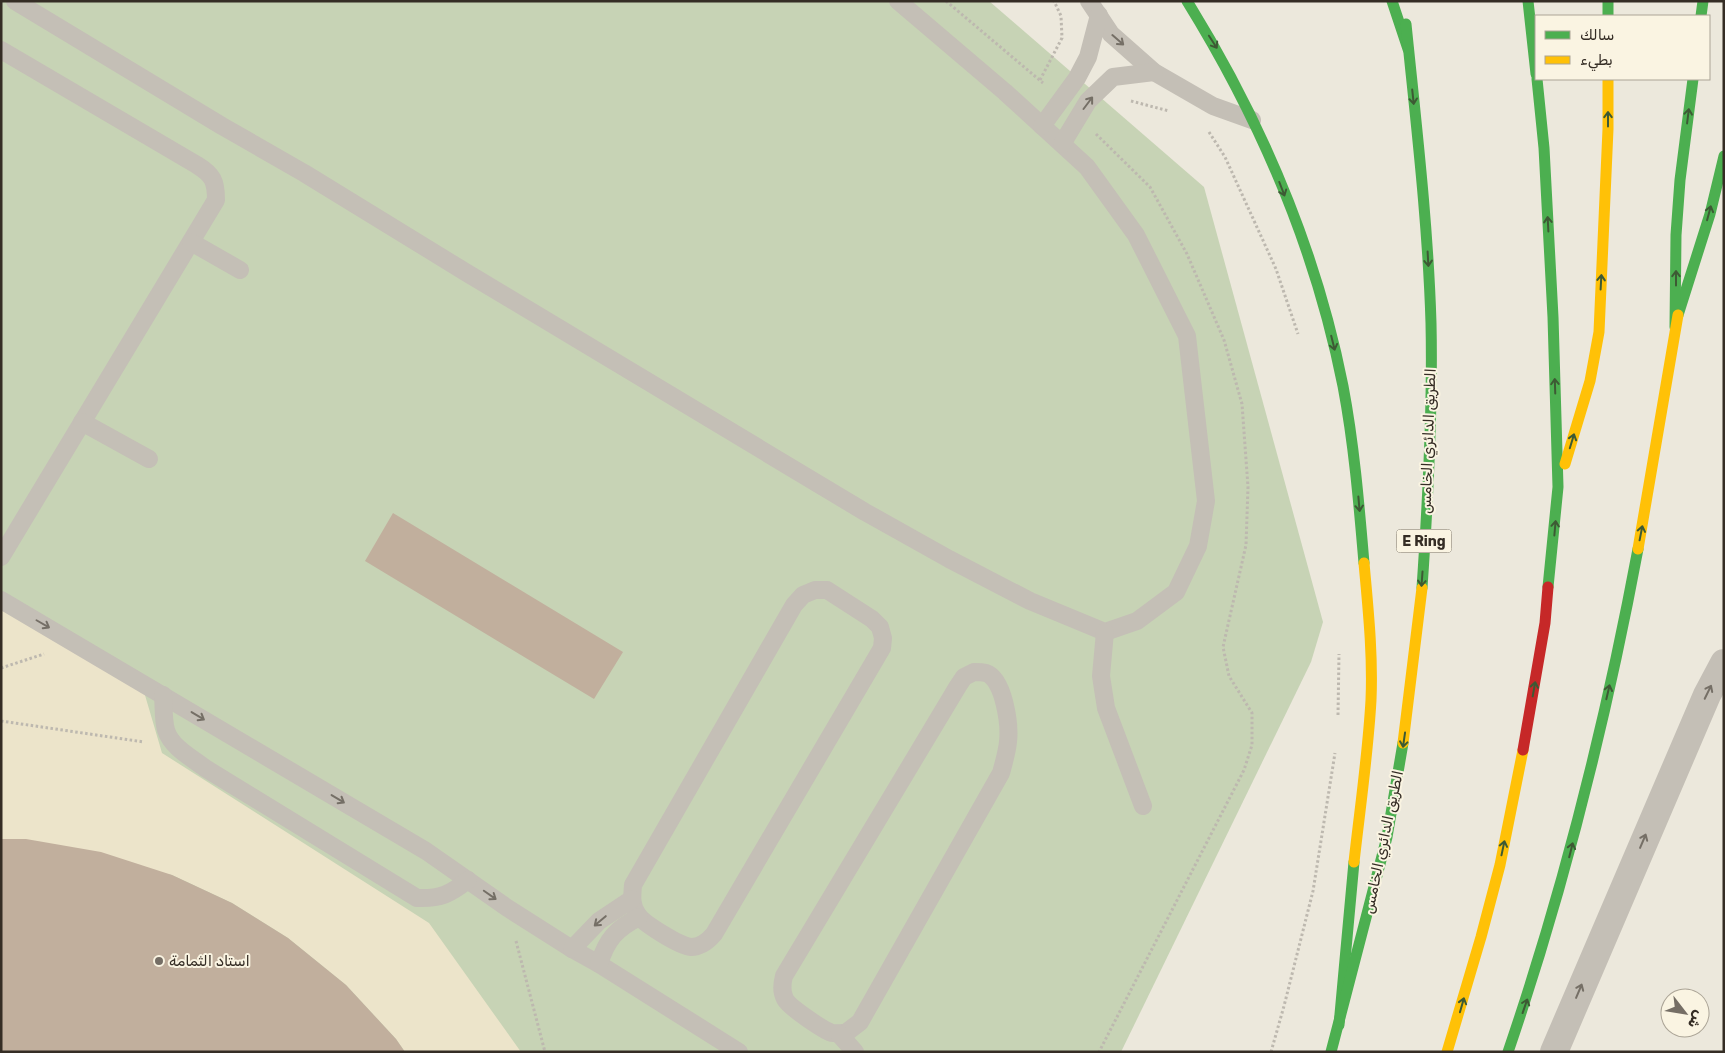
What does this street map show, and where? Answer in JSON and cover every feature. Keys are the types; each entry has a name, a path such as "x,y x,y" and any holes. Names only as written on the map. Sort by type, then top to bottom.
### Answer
{"main road":[{"path":"1187,1 1218,51 1270,157 1302,239 1324,308 1343,386 1356,476 1371,642 1367,750 1350,893 1339,1025"},
{"path":"1392,1 1408,49"},
{"name":"الطريق الدائري الخامس","path":"1331,1052 1388,836 1401,762 1421,596 1431,448 1431,323 1426,228 1404,1"},
{"path":"1528,1 1535,65"},
{"path":"1608,1 1608,15"},
{"path":"1701,15 1703,1"},
{"path":"1447,1052 1482,937 1500,865 1546,623 1558,487 1553,317 1544,148 1537,80"},
{"path":"1558,487 1590,381 1599,332 1608,129 1608,80"},
{"path":"1508,1052 1525,1005 1562,885 1624,626 1650,487 1675,327 1676,235 1680,180 1693,80"},
{"path":"1675,327 1703,237 1724,156"}],"street":[{"path":"1554,1052 1707,694 1724,663"}],"lane":[{"path":"15,1 865,512 949,559 1030,602 1105,632 1137,622 1176,592 1198,546 1206,501 1187,336 1136,235 1087,168 1005,92 898,1"},
{"path":"1042,126 1077,78 1088,57 1094,8"},
{"path":"1094,8 1111,34 1154,72 1213,106 1252,120"},
{"path":"1,50 209,172 216,186 216,200 1,557"},
{"path":"1062,144 1088,101 1112,77 1154,72"},
{"path":"191,242 240,270"},
{"path":"82,422 149,459"},
{"path":"815,590 827,590 872,619 880,627 883,638 882,648 714,934 708,941 690,947 681,944 638,917 632,899 633,885 794,605 803,595 815,590"},
{"path":"1,600 426,851 506,907 739,1052"},
{"path":"1105,632 1101,676 1106,708 1143,806"},
{"path":"839,1034 847,1032 860,1022 1001,773 1006,756 1008,722 1000,688 995,678 985,672 974,672 964,677 784,976 782,993 791,1007 831,1033 839,1034 855,1052"},
{"path":"163,695 166,730 170,739 177,747 205,768 417,898 436,898 448,894 468,880"},
{"path":"572,949 599,921 632,899"},
{"path":"599,964 604,948 612,935 625,924 638,917"}],"path":[{"path":"946,1 1062,98"},
{"path":"1040,80 1062,38 1061,16 1054,1"},
{"path":"1124,99 1176,113"},
{"path":"1080,115 1091,129 1150,187 1187,254 1224,340 1242,404 1248,487 1246,545 1223,647 1229,676 1252,713 1252,745 1244,770 1099,1052"},
{"path":"1208,130 1225,157 1276,269 1300,340"},
{"path":"1,668 74,645 80,646"},
{"path":"1338,716 1340,649"},
{"path":"1,721 177,747"},
{"path":"1271,1052 1313,892 1336,744"},
{"path":"506,907 545,1052"}],"green space":[{"path":"1,1 989,1 1204,187 1323,622 1311,662 1121,1052 1,1052"}],"shaded area":[{"path":"1,602 142,685 162,753 429,923 521,1052 405,1052 396,1039 346,985 288,938 232,903 172,875 1,839"}],"building":[{"path":"393,513 623,652 594,699 365,561"},
{"name":"استاد الثمامة","path":"1,839 26,839 101,852 172,875 232,903 288,938 346,985 396,1039 405,1052 1,1052"}],"traffic: fast":[{"path":"1187,1 1214,46 1261,139 1282,187 1318,285 1332,335 1347,408 1356,474 1364,563"},
{"path":"1392,1 1408,49"},
{"path":"1528,1 1535,65"},
{"path":"1608,1 1608,15"},
{"path":"1701,15 1703,1"},
{"path":"1406,24 1418,136 1431,323 1430,456 1422,588"},
{"path":"1537,80 1544,148 1553,317 1558,487 1548,587"},
{"path":"1675,327 1676,235 1680,180 1693,80"},
{"path":"1678,315 1710,214 1724,156"},
{"path":"1508,1052 1547,928 1582,803 1612,677 1638,549"},
{"path":"1331,1052 1387,837 1403,743"},
{"path":"1339,1025 1354,862"}],"traffic: slow":[{"path":"1565,464 1590,381 1599,332 1608,129 1608,80"},
{"path":"1638,549 1678,315"},
{"path":"1354,862 1371,700 1371,648 1364,563"},
{"path":"1403,743 1422,588"},
{"path":"1447,1052 1500,865 1523,750"}],"traffic: jam":[{"path":"1523,750 1545,623 1548,587"}],"place":[{"name":"استاد الثمامة","path":"159,961"}]}
